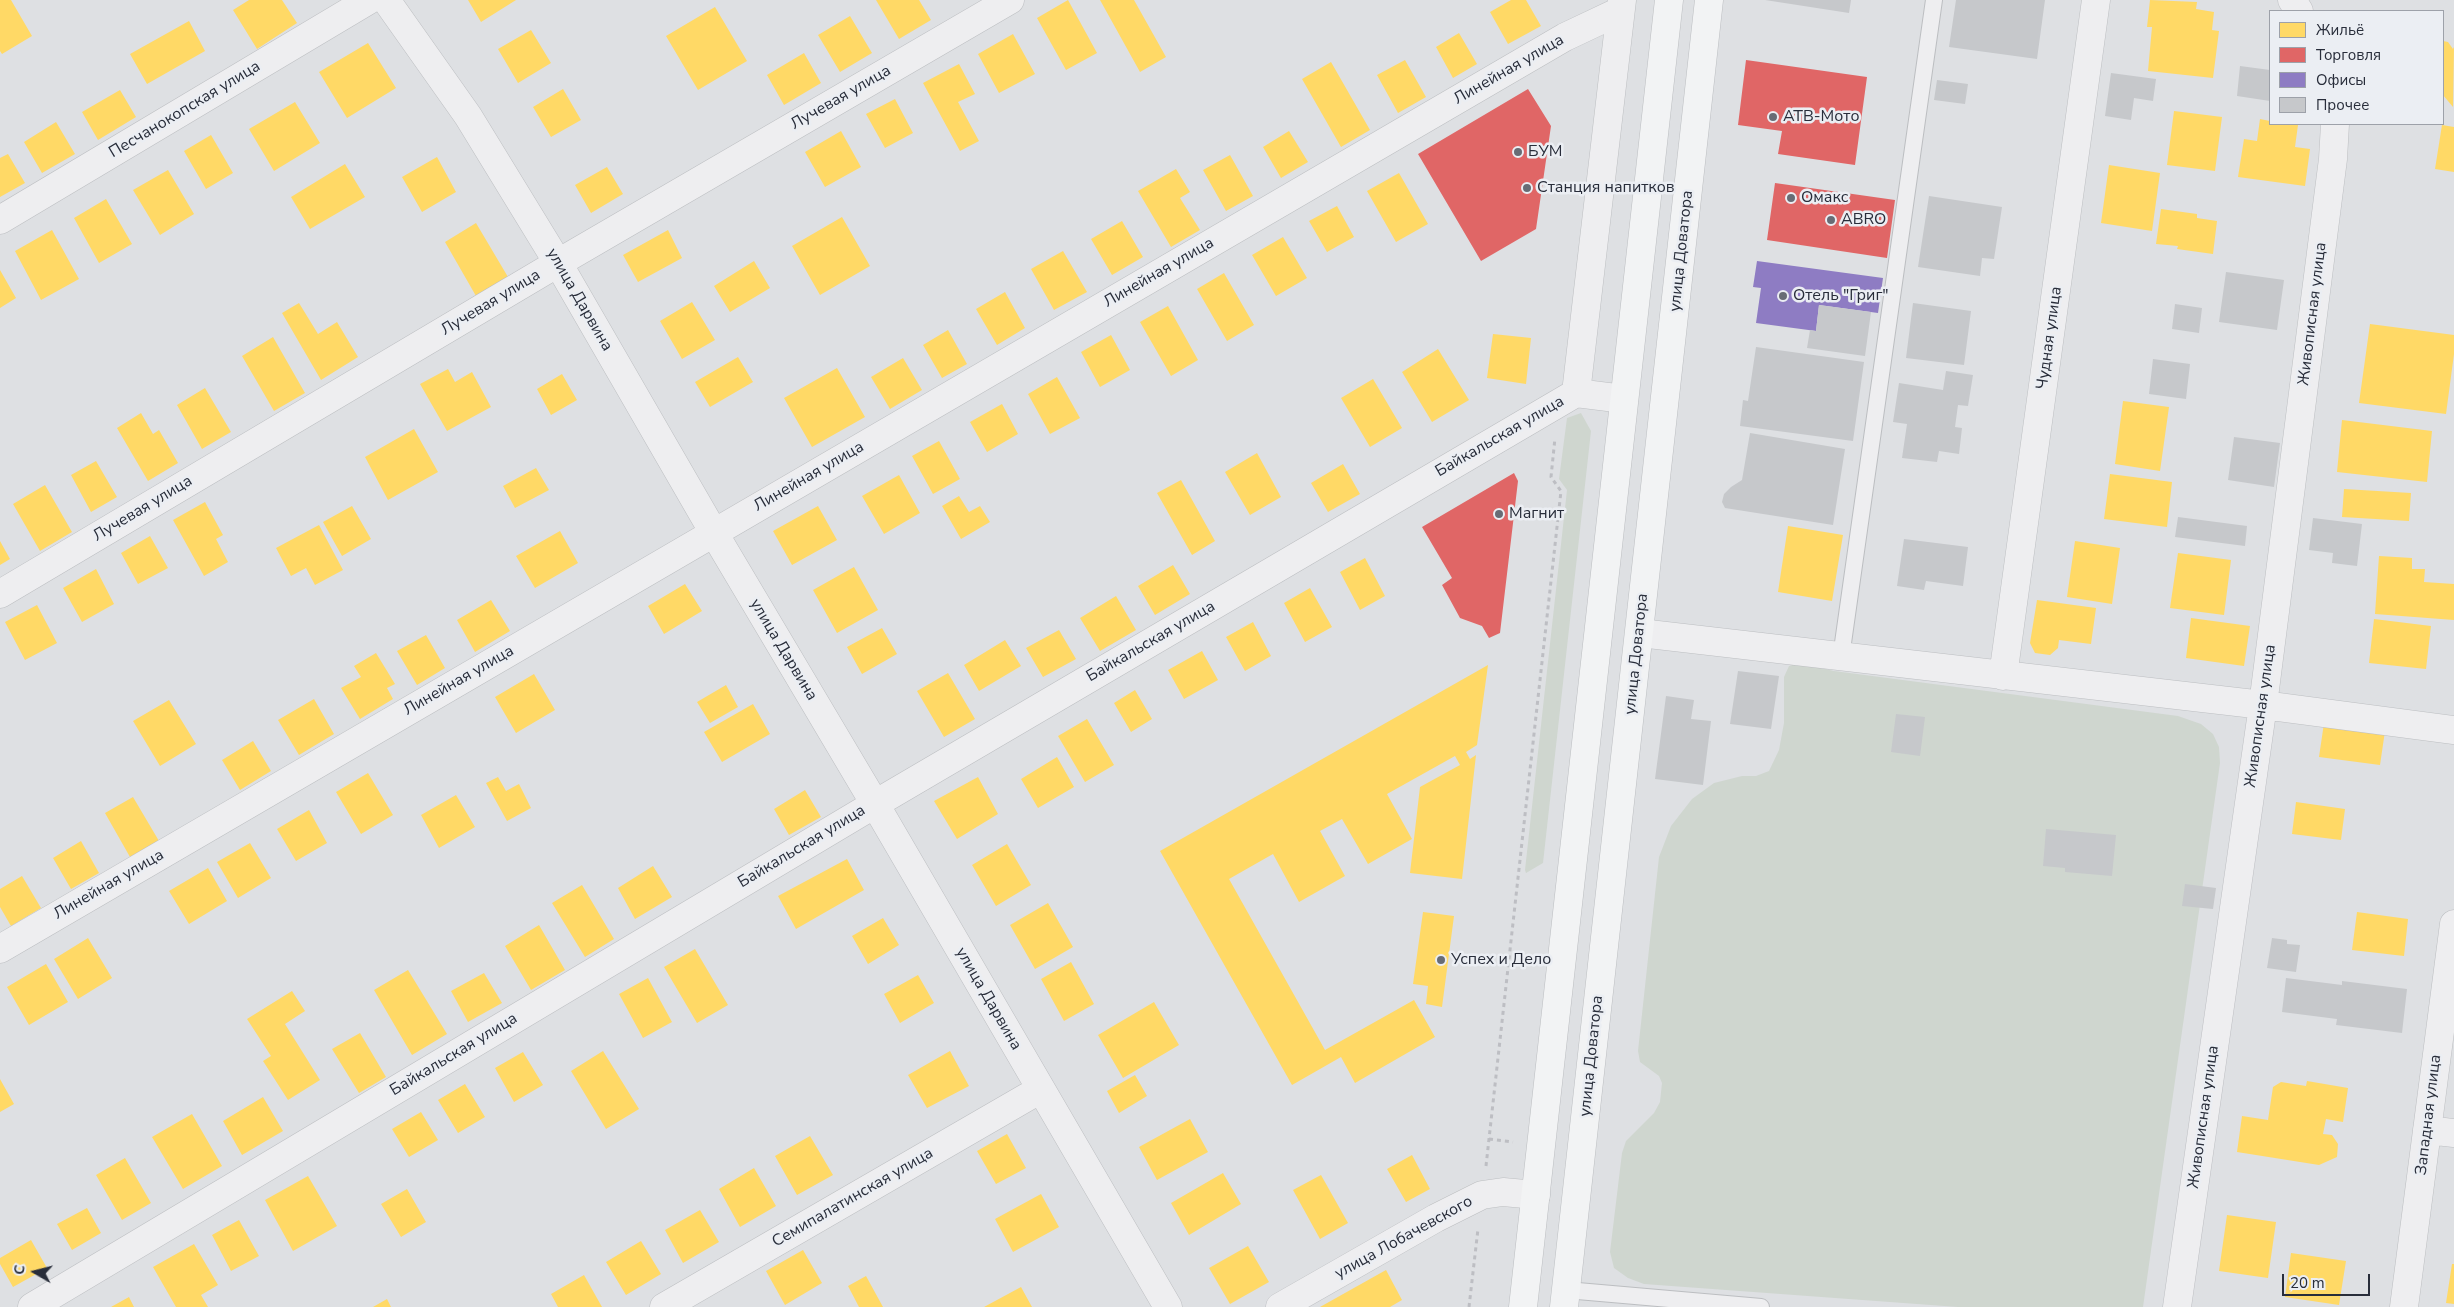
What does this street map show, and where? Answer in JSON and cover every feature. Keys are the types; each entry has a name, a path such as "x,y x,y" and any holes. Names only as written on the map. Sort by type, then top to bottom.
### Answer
{"main road":[{"path":"1523,1307 1669,0"},
{"name":"улица Доватора","path":"1565,1299 1709,0"}],"street":[{"name":"Песчанокопская улица","path":"0,220 369,0"},
{"name":"улица Дарвина","path":"386,0 468,116 558,263 714,533 875,804 1168,1307"},
{"name":"Лучевая улица","path":"0,594 558,263 1010,0"},
{"name":"Чудная улица","path":"2003,676 2096,0"},
{"path":"1621,6 1568,398 1624,399"},
{"name":"Линейная улица","path":"0,949 1621,6"},
{"name":"Живописная улица","path":"2177,1307 2263,705 2333,159 2335,125"},
{"name":"Байкальская улица","path":"32,1307 875,804 1568,398"},
{"path":"1640,632 2263,705 2454,730"},
{"name":"Западная улица","path":"2404,1307 2454,924"},
{"name":"Семипалатинская улица","path":"664,1307 1041,1089"},
{"path":"2427,1130 2454,1134"},
{"name":"улица Лобачевского","path":"1280,1307 1436,1218 1482,1196 1503,1192 1536,1195"}],"lane":[{"path":"1841,657 1934,0"},
{"path":"1565,1299 1761,1307"}],"path":[{"path":"1469,1307 1561,491 1551,477 1568,398"}],"shaded area":[{"path":"1581,413 1591,431 1543,863 1526,873 1567,490 1559,479 1567,418"},
{"path":"1799,663 1834,671 2178,716 2201,724 2213,734 2219,747 2220,763 2143,1307 1958,1307 1644,1284 1628,1278 1614,1268 1610,1252 1622,1153 1626,1141 1654,1113 1660,1102 1662,1083 1659,1076 1640,1062 1638,1051 1659,857 1671,826 1692,799 1714,783 1742,776 1756,776 1769,771 1779,750 1784,723 1784,677 1789,666"}],"building: Жильё":[{"path":"0,0 11,0 32,36 2,54 0,51"},
{"path":"249,0 282,0 297,23 257,49 233,10"},
{"path":"468,0 516,0 481,22"},
{"path":"876,0 919,0 931,20 899,39"},
{"path":"1068,0 1097,53 1066,70 1037,18"},
{"path":"1100,0 1134,0 1166,57 1140,72"},
{"path":"1511,0 1526,0 1541,26 1508,44 1490,12"},
{"path":"2150,0 2197,2 2196,9 2214,12 2212,30 2219,31 2213,78 2148,71 2152,27 2147,27"},
{"path":"715,7 747,61 698,90 666,36"},
{"path":"850,16 872,53 840,72 818,35"},
{"path":"189,21 205,51 147,84 130,54"},
{"path":"531,30 551,63 518,83 498,49"},
{"path":"1459,33 1477,64 1453,78 1436,47"},
{"path":"1013,34 1035,74 999,93 978,54"},
{"path":"2444,41 2448,42 2453,49 2454,47 2453,107 2444,96"},
{"path":"368,43 396,88 347,118 319,72"},
{"path":"804,53 821,83 784,105 767,75"},
{"path":"1405,60 1426,97 1398,113 1377,75"},
{"path":"1331,62 1370,130 1341,147 1302,79"},
{"path":"959,64 975,94 958,102 979,141 960,151 923,83"},
{"path":"563,89 581,120 551,137 533,107"},
{"path":"120,90 136,117 98,140 82,112"},
{"path":"895,99 913,133 885,148 866,114"},
{"path":"295,102 320,143 274,171 249,129"},
{"path":"2174,111 2222,117 2215,171 2167,165"},
{"path":"2260,119 2269,121 2269,125 2298,125 2295,147 2310,149 2305,186 2238,177 2244,139 2257,141"},
{"path":"56,122 75,154 42,173 24,142"},
{"path":"2442,125 2454,127 2454,172 2435,169"},
{"path":"841,131 861,167 825,187 805,152"},
{"path":"1289,131 1308,162 1281,178 1263,147"},
{"path":"211,135 233,173 206,189 184,151"},
{"path":"8,154 25,183 0,197 0,158"},
{"path":"1230,155 1253,196 1226,211 1203,170"},
{"path":"437,157 456,192 422,212 402,177"},
{"path":"345,164 365,197 310,229 291,197"},
{"path":"2109,165 2160,173 2152,231 2101,223"},
{"path":"607,167 623,194 591,213 575,185"},
{"path":"1176,169 1190,192 1180,198 1200,230 1171,247 1138,191"},
{"path":"168,170 194,214 160,235 133,190"},
{"path":"1399,173 1428,224 1396,242 1367,191"},
{"path":"106,199 132,244 99,263 74,218"},
{"path":"1337,206 1354,237 1327,252 1309,221"},
{"path":"2161,209 2197,214 2197,218 2217,221 2213,254 2177,249 2178,246 2156,244"},
{"path":"842,217 870,266 820,295 792,246"},
{"path":"1122,221 1143,257 1112,275 1091,239"},
{"path":"476,223 508,277 476,296 445,242"},
{"path":"52,230 79,279 41,300 15,251"},
{"path":"668,230 682,258 638,282 623,255"},
{"path":"1283,237 1307,278 1276,296 1252,255"},
{"path":"1063,251 1087,292 1054,310 1031,269"},
{"path":"754,261 770,288 730,312 714,286"},
{"path":"0,270 16,298 0,308"},
{"path":"1224,273 1254,325 1227,341 1197,289"},
{"path":"1005,292 1025,328 997,345 976,309"},
{"path":"692,302 715,340 682,359 660,321"},
{"path":"299,303 318,334 337,322 358,357 321,380 282,313"},
{"path":"1168,306 1198,360 1171,376 1140,322"},
{"path":"2370,324 2454,335 2454,354 2446,414 2359,403"},
{"path":"948,330 967,364 942,378 923,345"},
{"path":"1493,334 1531,338 1526,384 1487,378"},
{"path":"1111,335 1130,370 1100,387 1081,352"},
{"path":"273,337 305,393 274,411 242,356"},
{"path":"1438,349 1469,400 1432,422 1402,372"},
{"path":"738,357 753,382 710,407 695,382"},
{"path":"903,358 922,390 890,409 871,377"},
{"path":"837,368 865,417 812,447 784,398"},
{"path":"448,369 455,382 472,372 491,407 447,431 420,384"},
{"path":"562,374 577,400 551,415 537,389"},
{"path":"1057,377 1080,418 1050,434 1028,394"},
{"path":"1373,379 1402,428 1370,447 1341,398"},
{"path":"205,388 231,432 202,449 177,405"},
{"path":"2123,401 2169,407 2160,471 2115,464"},
{"path":"1002,404 1018,434 987,452 970,422"},
{"path":"141,413 153,434 159,430 178,463 148,481 117,428"},
{"path":"2342,420 2432,431 2427,482 2337,472"},
{"path":"414,429 438,472 388,500 365,457"},
{"path":"939,441 960,479 933,494 912,456"},
{"path":"1257,453 1281,497 1250,515 1225,472"},
{"path":"96,461 117,497 91,512 71,475"},
{"path":"1343,464 1360,494 1328,512 1311,483"},
{"path":"536,468 549,490 515,508 503,486"},
{"path":"2110,474 2172,482 2167,527 2104,519"},
{"path":"899,475 920,513 884,534 862,496"},
{"path":"1181,480 1215,541 1192,555 1157,493"},
{"path":"45,485 72,532 40,551 13,504"},
{"path":"2344,489 2411,493 2409,521 2342,517"},
{"path":"959,496 969,512 980,506 990,522 961,539 942,506"},
{"path":"205,502 223,535 216,539 228,562 204,576 173,520"},
{"path":"352,506 371,539 342,556 323,522"},
{"path":"818,506 837,540 792,565 773,531"},
{"path":"319,525 343,570 315,585 306,568 291,576 276,548"},
{"path":"1788,526 1843,535 1832,601 1778,592"},
{"path":"560,531 578,563 535,588 516,556"},
{"path":"150,536 168,568 138,584 121,553"},
{"path":"0,541 10,559 0,565"},
{"path":"2075,541 2120,548 2112,604 2067,597"},
{"path":"2178,553 2231,560 2224,615 2170,608"},
{"path":"2379,556 2412,558 2412,569 2425,569 2424,582 2454,584 2454,620 2375,614"},
{"path":"1365,558 1385,596 1360,610 1340,572"},
{"path":"1173,565 1190,594 1155,615 1138,586"},
{"path":"854,567 878,610 837,633 813,590"},
{"path":"96,569 114,604 82,622 63,588"},
{"path":"685,584 702,611 664,634 648,606"},
{"path":"1310,588 1332,627 1305,642 1284,603"},
{"path":"1116,596 1136,630 1100,651 1080,618"},
{"path":"491,600 510,631 475,652 457,620"},
{"path":"2037,600 2096,608 2091,644 2059,640 2058,648 2050,655 2035,653 2030,643"},
{"path":"37,605 57,643 25,660 5,622"},
{"path":"2191,618 2250,626 2244,666 2186,658"},
{"path":"2374,619 2431,626 2426,669 2369,663"},
{"path":"1253,622 1271,656 1245,671 1226,637"},
{"path":"882,628 897,654 862,674 847,647"},
{"path":"1059,630 1076,659 1043,677 1026,648"},
{"path":"426,635 445,668 417,685 397,651"},
{"path":"1005,640 1021,666 979,691 964,665"},
{"path":"1202,651 1218,680 1184,699 1168,670"},
{"path":"376,653 395,684 387,688 393,699 360,719 341,688 361,677 354,666"},
{"path":"1488,665 1477,745 1466,752 1470,759 1476,755 1462,879 1410,873 1420,787 1460,765 1455,756 1387,794 1412,839 1368,864 1342,819 1320,831 1345,876 1299,902 1273,854 1229,879 1325,1050 1414,1000 1435,1037 1355,1083 1341,1057 1292,1085 1160,851"},
{"path":"948,673 975,719 944,737 917,691"},
{"path":"534,674 555,710 516,733 495,697"},
{"path":"726,685 738,707 710,723 697,702"},
{"path":"1135,690 1152,719 1131,732 1114,703"},
{"path":"314,699 334,734 299,755 278,720"},
{"path":"169,700 196,744 160,766 133,721"},
{"path":"753,704 770,734 722,762 704,732"},
{"path":"1087,719 1114,765 1085,782 1058,736"},
{"path":"2324,723 2385,731 2380,765 2319,757"},
{"path":"253,741 271,771 240,790 222,760"},
{"path":"1057,757 1074,787 1038,808 1021,779"},
{"path":"368,773 393,815 361,834 336,792"},
{"path":"498,777 506,791 519,784 531,808 507,821 486,783"},
{"path":"978,777 998,814 957,839 934,801"},
{"path":"805,790 821,817 789,835 774,809"},
{"path":"456,795 475,827 439,848 421,815"},
{"path":"133,797 159,841 130,857 105,813"},
{"path":"2296,802 2345,809 2341,840 2292,834"},
{"path":"309,810 327,843 296,861 277,829"},
{"path":"81,841 99,873 71,889 53,858"},
{"path":"250,843 271,878 238,898 217,862"},
{"path":"1007,844 1031,885 996,906 972,865"},
{"path":"847,859 864,890 796,929 778,896"},
{"path":"653,866 672,897 635,919 618,888"},
{"path":"208,868 227,901 189,924 169,891"},
{"path":"22,876 41,908 11,926 0,907 0,889"},
{"path":"582,885 614,939 585,957 552,903"},
{"path":"1048,903 1073,947 1035,969 1010,925"},
{"path":"1423,912 1454,916 1442,1007 1426,1004 1428,986 1413,984"},
{"path":"2357,912 2408,919 2404,956 2352,950"},
{"path":"883,918 899,945 868,964 852,936"},
{"path":"539,925 565,970 531,990 505,946"},
{"path":"88,938 112,978 78,999 54,959"},
{"path":"695,949 728,1005 697,1023 664,967"},
{"path":"1071,962 1094,1004 1064,1021 1041,979"},
{"path":"46,964 68,1002 29,1025 7,987"},
{"path":"408,970 447,1034 412,1055 374,990"},
{"path":"484,973 502,1003 468,1022 451,991"},
{"path":"918,975 934,1003 900,1023 884,994"},
{"path":"648,978 672,1022 643,1038 619,994"},
{"path":"292,991 305,1011 285,1024 320,1080 288,1100 263,1061 271,1056 247,1019"},
{"path":"1154,1002 1179,1045 1123,1078 1098,1035"},
{"path":"360,1033 386,1077 359,1093 332,1049"},
{"path":"603,1051 639,1109 606,1129 571,1071"},
{"path":"950,1051 969,1086 927,1108 908,1075"},
{"path":"523,1052 543,1085 514,1102 495,1068"},
{"path":"1135,1075 1147,1096 1119,1113 1107,1091"},
{"path":"0,1079 14,1104 0,1112"},
{"path":"2307,1081 2348,1088 2343,1122 2326,1119 2323,1134 2332,1135 2338,1144 2337,1157 2319,1165 2237,1152 2242,1116 2268,1120 2273,1087 2281,1082 2306,1086"},
{"path":"465,1084 485,1117 458,1133 438,1100"},
{"path":"263,1097 283,1131 242,1155 223,1121"},
{"path":"421,1112 438,1140 409,1157 392,1129"},
{"path":"192,1114 222,1166 183,1189 152,1137"},
{"path":"1190,1119 1208,1152 1157,1180 1139,1147"},
{"path":"1007,1134 1026,1168 996,1184 977,1151"},
{"path":"810,1136 833,1175 797,1195 775,1156"},
{"path":"1412,1155 1430,1189 1406,1202 1387,1169"},
{"path":"125,1158 151,1203 122,1220 96,1175"},
{"path":"754,1168 776,1206 740,1227 719,1189"},
{"path":"1223,1173 1241,1204 1189,1235 1171,1203"},
{"path":"1321,1175 1348,1223 1320,1239 1293,1190"},
{"path":"308,1176 337,1226 293,1251 265,1200"},
{"path":"407,1189 426,1222 401,1237 381,1204"},
{"path":"1041,1194 1059,1227 1013,1252 995,1219"},
{"path":"87,1208 101,1233 72,1250 57,1224"},
{"path":"700,1210 719,1242 683,1263 665,1230"},
{"path":"2227,1215 2276,1222 2268,1278 2219,1271"},
{"path":"239,1220 259,1256 231,1271 212,1235"},
{"path":"31,1240 47,1268 13,1287 0,1264 0,1258"},
{"path":"641,1241 661,1274 626,1295 606,1262"},
{"path":"194,1244 218,1285 201,1295 208,1307 176,1307 153,1267"},
{"path":"1248,1246 1269,1282 1230,1304 1209,1268"},
{"path":"803,1250 822,1283 785,1305 766,1271"},
{"path":"2291,1253 2346,1261 2339,1305 2285,1297"},
{"path":"2452,1264 2454,1264 2454,1304 2446,1303"},
{"path":"1386,1270 1402,1300 1390,1307 1320,1307"},
{"path":"584,1275 602,1307 558,1307 551,1294"},
{"path":"866,1276 883,1307 859,1307 848,1286"},
{"path":"1021,1287 1032,1307 984,1307"},
{"path":"129,1297 134,1307 111,1307"},
{"path":"387,1299 391,1307 373,1307"}],"building: Торговля":[{"path":"1746,60 1867,77 1855,165 1778,154 1782,131 1738,125"},
{"path":"1528,89 1551,126 1536,229 1481,261 1418,154"},
{"name":"ABRO","path":"1775,183 1895,200 1887,258 1767,240"},
{"path":"1514,473 1518,481 1500,633 1489,638 1482,626 1460,618 1442,585 1452,578 1422,527"}],"building: Офисы":[{"path":"1757,261 1883,278 1878,313 1819,305 1816,331 1756,323 1761,288 1753,287"}],"building: Прочее":[{"path":"1765,0 1851,0 1849,13"},
{"path":"1956,0 2045,0 2037,59 1949,47"},
{"path":"2240,66 2269,70 2269,101 2237,96"},
{"path":"2111,73 2156,79 2153,101 2134,98 2131,120 2105,116"},
{"path":"1937,80 1968,84 1965,104 1934,100"},
{"path":"1929,196 2002,207 1994,259 1982,258 1980,276 1918,267"},
{"path":"2226,272 2284,280 2277,330 2219,322"},
{"path":"1913,303 1971,311 1964,365 1906,358"},
{"path":"2175,304 2202,308 2199,333 2172,329"},
{"path":"1819,305 1871,312 1865,356 1807,348 1810,330 1816,331"},
{"path":"1756,347 1864,362 1853,441 1740,426 1743,400 1748,401"},
{"path":"2153,359 2190,364 2186,399 2149,394"},
{"path":"1946,371 1973,375 1968,406 1958,405 1955,427 1962,428 1959,454 1939,451 1937,462 1902,458 1907,424 1893,422 1899,383 1943,390"},
{"path":"1750,433 1845,449 1833,525 1725,508 1722,502 1724,494 1742,480"},
{"path":"2234,437 2280,443 2274,487 2228,480"},
{"path":"2178,517 2247,526 2245,546 2175,537"},
{"path":"2313,518 2362,524 2357,566 2332,563 2333,553 2309,550"},
{"path":"1904,539 1968,547 1963,586 1926,581 1924,590 1897,586"},
{"path":"1738,671 1779,676 1771,729 1730,724"},
{"path":"1666,696 1694,700 1691,719 1711,721 1703,785 1655,779"},
{"path":"1896,714 1925,717 1920,756 1891,752"},
{"path":"2046,829 2116,835 2112,876 2065,872 2065,868 2043,866"},
{"path":"2185,884 2216,888 2213,909 2182,906"},
{"path":"2272,938 2287,940 2287,944 2300,945 2296,972 2267,968"},
{"path":"2286,978 2342,985 2342,981 2407,989 2402,1033 2336,1025 2337,1019 2282,1012"}],"place":[{"name":"АТВ-Мото","path":"1773,117"},
{"name":"БУМ","path":"1518,152"},
{"name":"Станция напитков","path":"1527,188"},
{"name":"Омакс","path":"1791,198"},
{"name":"ABRO","path":"1831,220"},
{"name":"Отель \"Григ\"","path":"1783,296"},
{"name":"Магнит","path":"1499,514"},
{"name":"Успех и Дело","path":"1441,960"}]}
